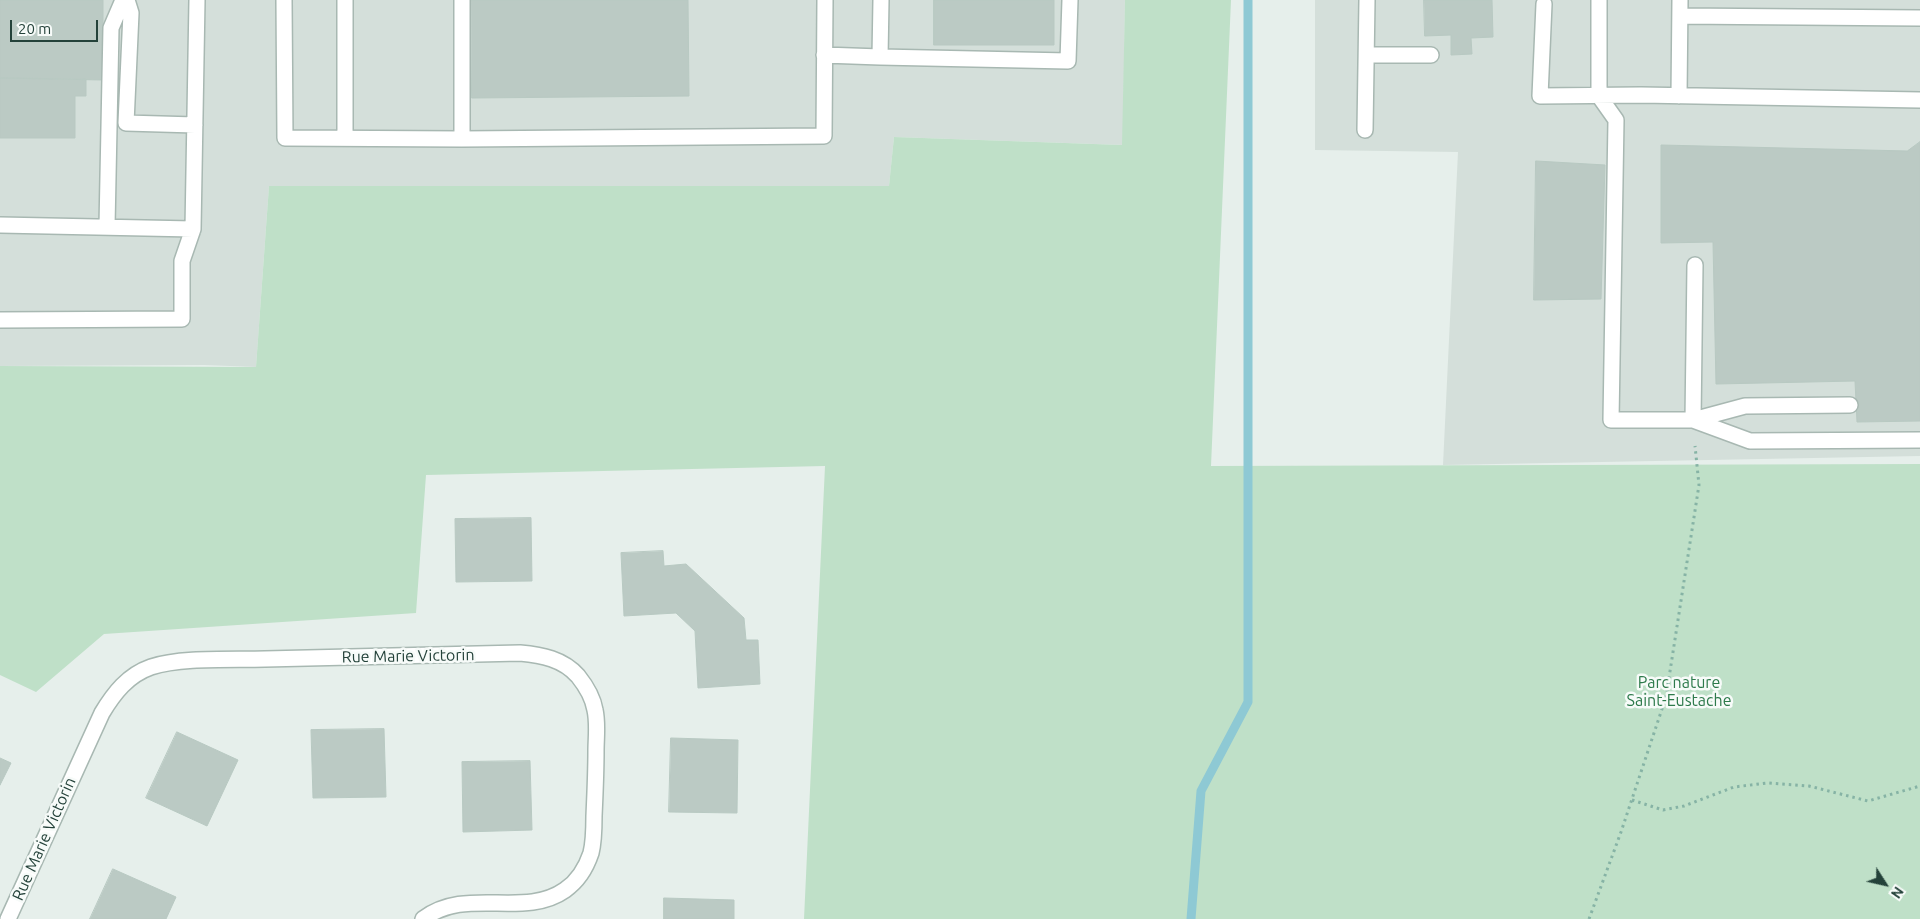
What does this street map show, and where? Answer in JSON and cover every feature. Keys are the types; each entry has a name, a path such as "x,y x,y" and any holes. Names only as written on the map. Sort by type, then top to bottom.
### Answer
{"street":[{"path":"125,0 131,13 126,123 195,125"},
{"path":"107,226 111,28 125,0"},
{"path":"0,320 182,319 182,261 193,229 197,0"},
{"path":"284,0 285,138 462,139 824,136 825,0"},
{"path":"345,0 345,138"},
{"path":"462,0 462,139"},
{"path":"880,57 881,0"},
{"path":"824,55 1068,61 1070,0"},
{"path":"1365,130 1367,0"},
{"path":"1599,0 1599,96 1616,120 1612,420 1693,420 1745,406 1850,405"},
{"path":"1679,96 1680,0"},
{"path":"1544,4 1540,96 1920,100"},
{"path":"1680,16 1920,18"},
{"path":"1367,55 1431,55"},
{"path":"0,225 193,229"},
{"path":"1693,420 1695,265"},
{"path":"1693,420 1750,441 1920,440"},
{"name":"Rue Marie Victorin","path":"8,919 102,713 117,690 138,673 151,667 166,664 250,660 520,653 540,655 559,662 578,676 592,699 596,712 596,778 593,838 590,855 582,874 566,890 556,896 543,900 533,902 455,904 434,912 423,919"}],"path":[{"path":"1590,919 1666,697 1699,485 1693,420"},
{"path":"1632,800 1663,810 1684,806 1734,787 1768,783 1809,786 1868,802 1920,786"}],"shaded area":[{"path":"0,0 1125,0 1123,145 894,137 889,186 269,186 256,367 204,365 0,366"},
{"path":"1315,0 1920,0 1920,456 1443,465 1458,152 1315,150"}],"green space":[{"name":"Parc nature Saint-Eustache","path":"1125,0 1231,0 1211,466 1920,464 1920,919 804,919 825,466 426,475 416,613 104,634 36,692 0,675 0,366 256,367 269,186 889,186 894,137 1122,145"}],"building":[{"path":"0,0 103,0 103,80 0,78"},
{"path":"471,0 688,0 689,96 472,98"},
{"path":"934,0 1054,0 1054,45 934,45"},
{"path":"1424,0 1492,0 1493,37 1471,38 1472,54 1451,55 1451,35 1425,36"},
{"path":"0,78 86,79 86,96 75,96 75,138 0,138"},
{"path":"1920,142 1920,421 1857,422 1855,381 1716,384 1713,242 1661,243 1661,145 1907,151"},
{"path":"1536,161 1605,165 1601,299 1534,300"},
{"path":"531,518 532,581 456,582 455,519"},
{"path":"663,551 664,566 686,564 744,618 746,640 758,640 760,684 698,688 695,631 676,613 624,616 621,553"},
{"path":"384,729 386,797 313,798 311,730"},
{"path":"177,732 238,760 207,826 146,798"},
{"path":"671,738 738,740 737,813 669,812"},
{"path":"0,758 11,763 0,785"},
{"path":"530,761 532,830 463,832 462,762"},
{"path":"113,869 176,897 166,919 90,919"},
{"path":"664,898 734,900 734,919 664,919"}],"waterway":[{"path":"1191,919 1201,791 1248,702 1248,0"}]}
